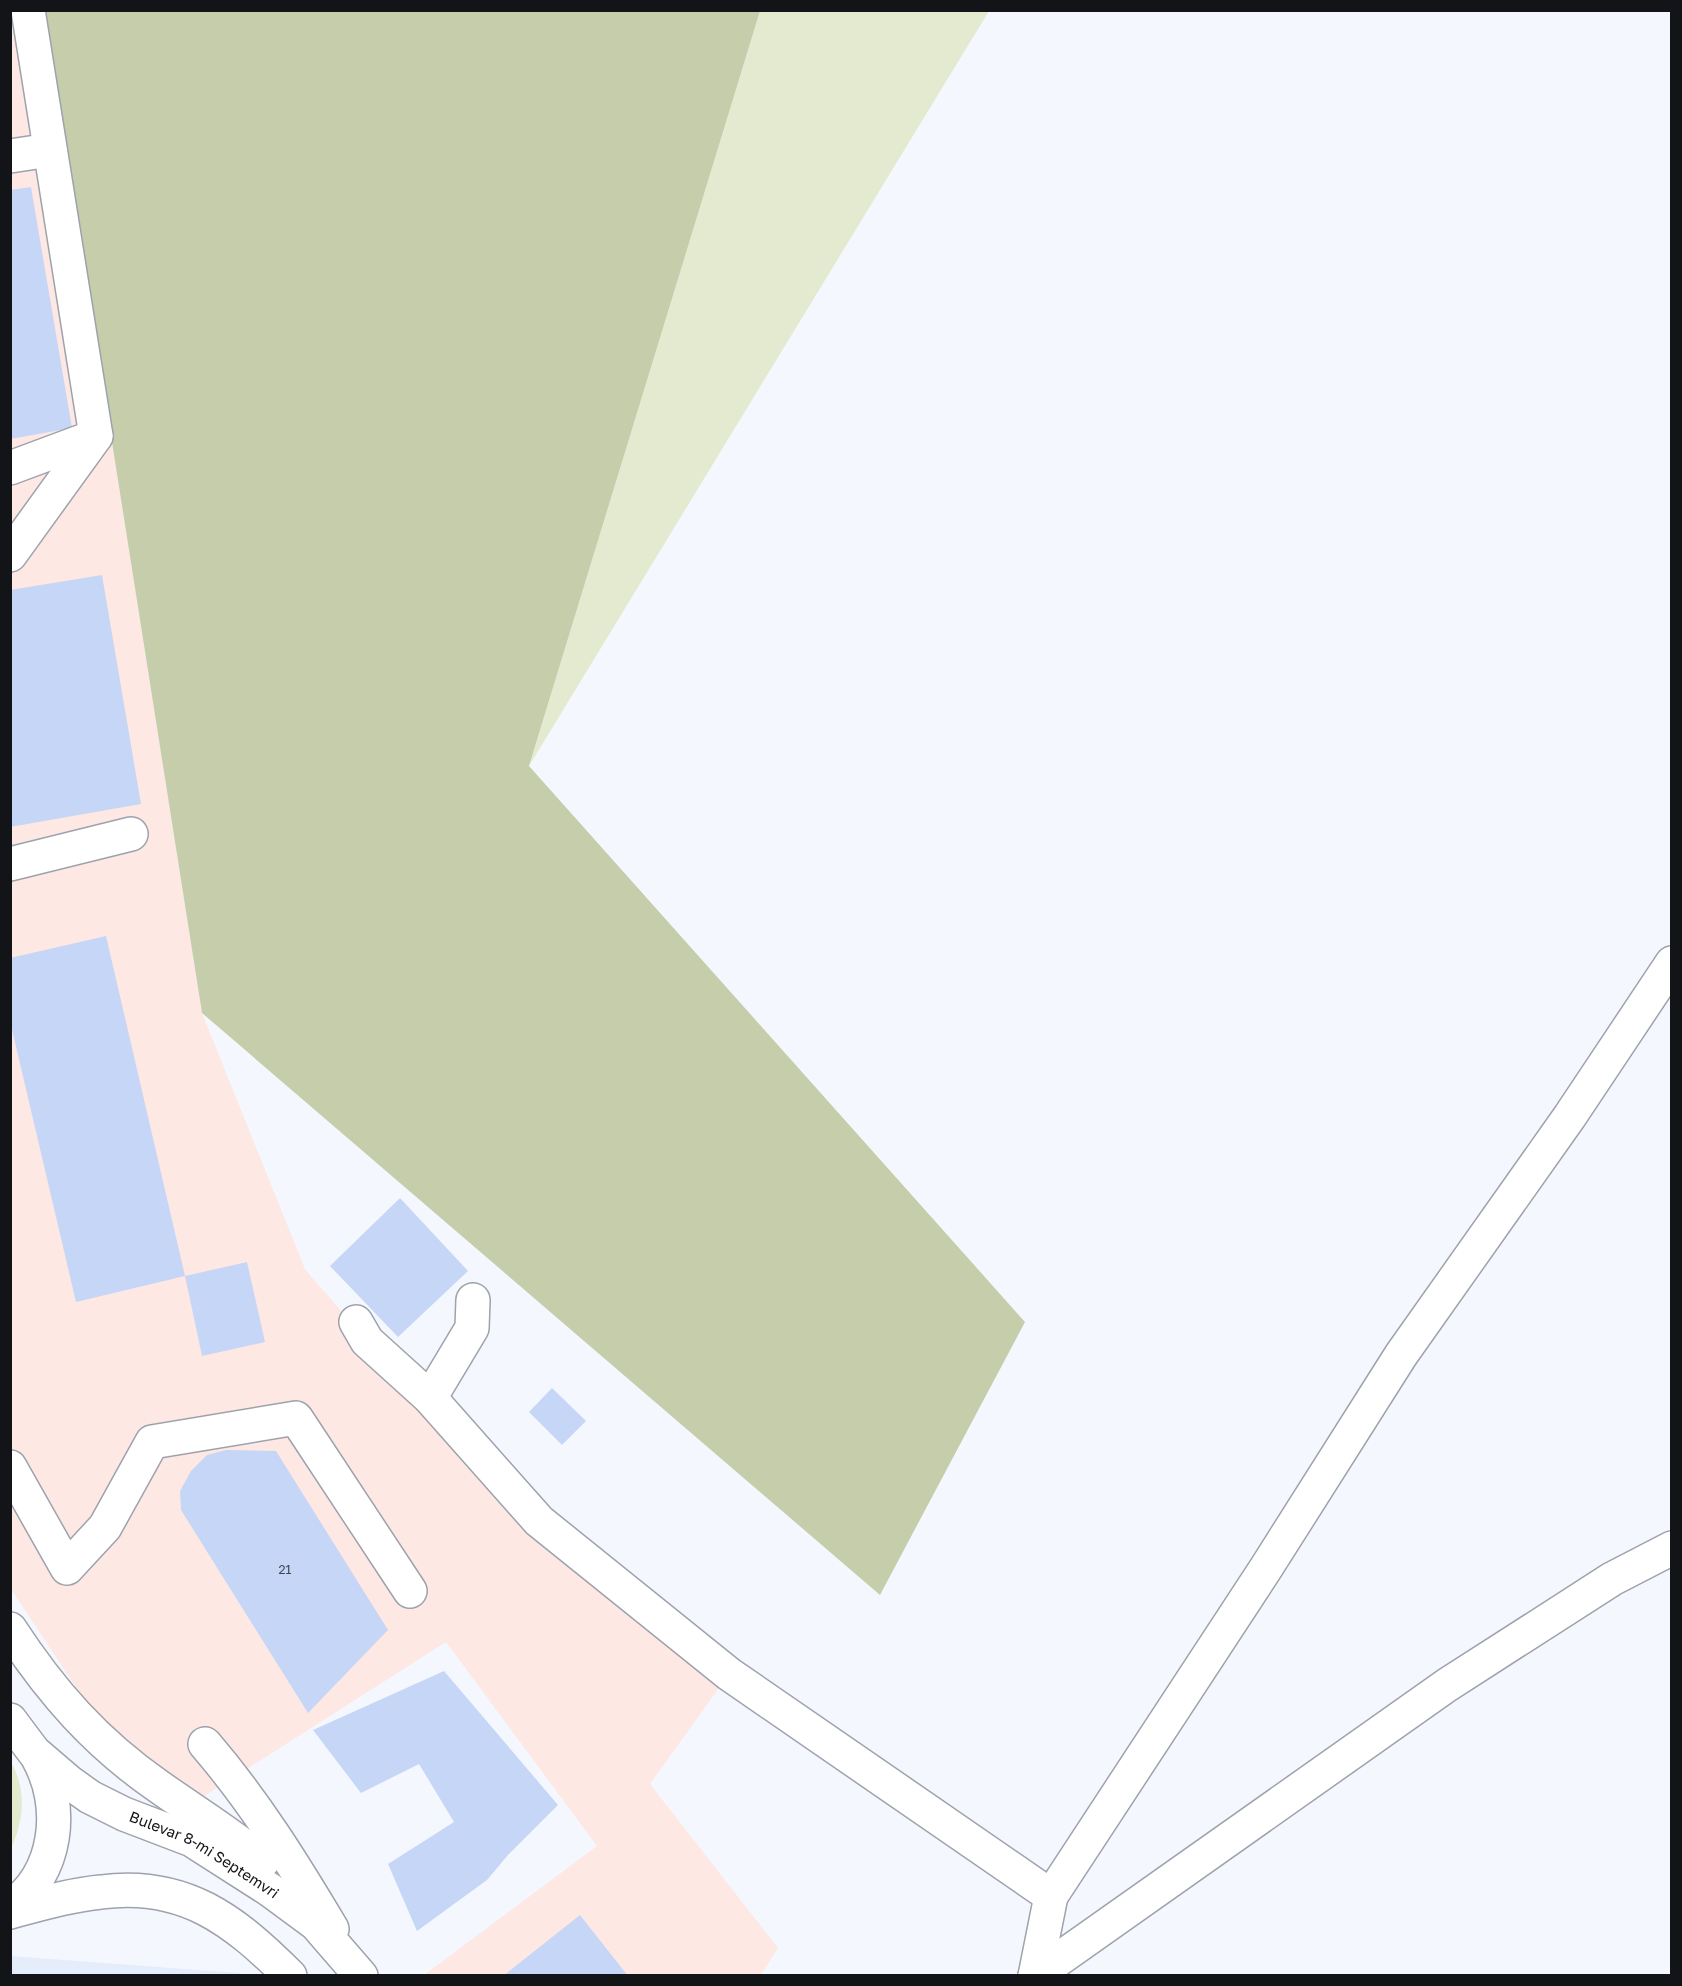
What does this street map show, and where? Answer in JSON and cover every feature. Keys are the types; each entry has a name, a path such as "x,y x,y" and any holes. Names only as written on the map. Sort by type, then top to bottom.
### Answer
{"street":[{"path":"10,555 96,435 28,10"},
{"path":"10,156 50,150"},
{"path":"10,468 96,435"},
{"path":"10,864 131,834"},
{"path":"1035,1976 1051,1896 1266,1568 1401,1354 1570,1116 1671,963"},
{"path":"430,1398 472,1328 473,1300"},
{"path":"356,1322 367,1341 430,1398 539,1521 729,1674 1051,1896"},
{"path":"10,1467 67,1568 105,1527 152,1442 296,1418 410,1591"},
{"path":"1035,1976 1447,1685 1612,1579 1671,1548"},
{"path":"10,1629 54,1692 81,1722 158,1786 254,1854 279,1878 316,1924"},
{"path":"10,1720 34,1752 46,1773 55,1809 52,1841 38,1877 10,1909"},
{"path":"10,1729 22,1738 34,1752"},
{"path":"205,1744 228,1770 288,1855 357,1970"},
{"name":"Bulevar 8-mi Septemvri","path":"34,1752 90,1797 113,1809 205,1847 270,1890 316,1924 357,1970"},
{"path":"10,1909 99,1892 135,1890 170,1894 201,1905 230,1923 270,1955 290,1976"}],"shaded area":[{"path":"10,11 44,11 202,1013 305,1269 367,1341 729,1674 650,1784 778,1948 761,1975 424,1975 597,1846 446,1642 192,1804 83,1698 11,1589"},
{"path":"11,1956 239,1973 243,1975 11,1975"}],"green space":[{"path":"44,11 760,11 529,766 1025,1322 880,1595 202,1013"},
{"path":"760,11 989,11 529,766"},
{"path":"11,1762 20,1784 22,1805 19,1827 11,1848"}],"building":[{"path":"31,187 72,428 10,439 10,190"},
{"path":"102,575 141,804 10,827 10,590"},
{"path":"106,936 185,1276 76,1302 10,1021 10,958"},
{"path":"400,1198 468,1271 398,1337 330,1266"},
{"path":"247,1262 265,1342 202,1356 185,1276"},
{"path":"552,1388 586,1421 562,1445 529,1412"},
{"path":"226,1450 276,1451 388,1630 308,1713 181,1510 180,1491 191,1471 207,1455"},
{"path":"444,1671 558,1805 508,1855 487,1880 417,1931 388,1864 454,1822 419,1764 361,1793 313,1730"},
{"path":"580,1915 628,1976 503,1976"}]}
